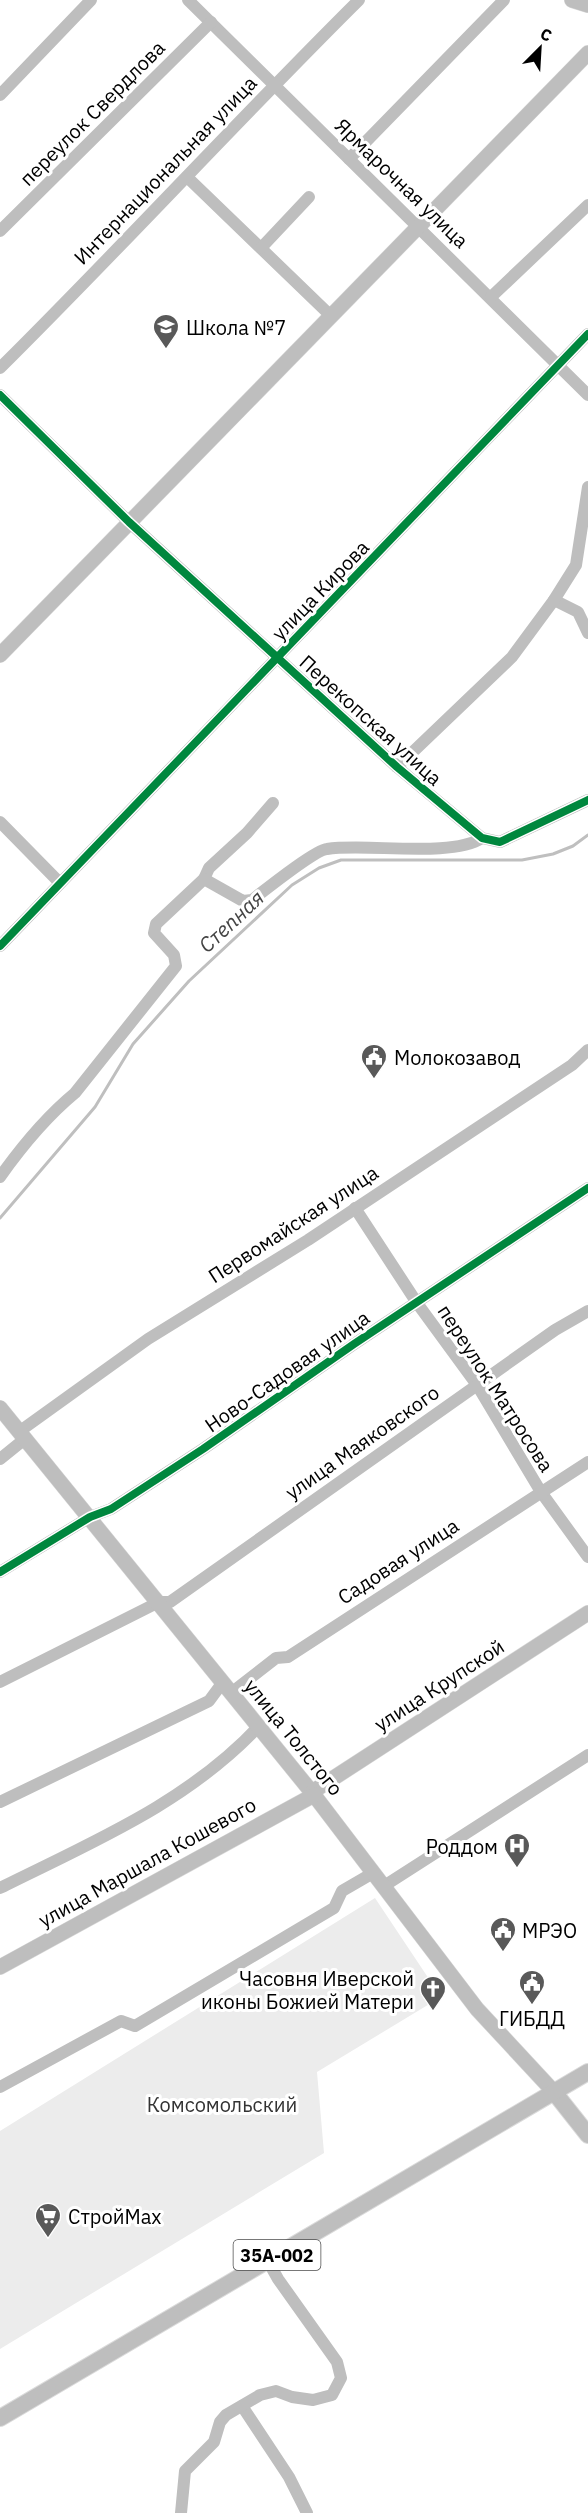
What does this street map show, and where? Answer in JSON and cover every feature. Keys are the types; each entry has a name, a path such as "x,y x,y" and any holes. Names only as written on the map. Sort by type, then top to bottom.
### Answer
{"highway":[{"name":"35А-002","path":"0,2418 588,2072"},
{"path":"554,2092 588,2135"}],"main road":[{"path":"572,0 588,5"},
{"path":"0,655 588,53"},
{"name":"улица Толстого","path":"0,1408 313,1794 477,2009 554,2092"},
{"name":"улица Крупской","path":"313,1794 588,1613"},
{"name":"улица Маршала Кошевого","path":"0,1967 313,1794"}],"street":[{"path":"0,95 91,0"},
{"name":"Ярмарочная улица","path":"188,0 588,394"},
{"name":"Интернациональная улица","path":"0,368 187,177 273,85 359,0"},
{"path":"349,159 504,0"},
{"name":"переулок Свердлова","path":"0,231 211,22"},
{"path":"187,177 331,315"},
{"path":"261,248 309,197"},
{"path":"491,297 588,205"},
{"name":"улица Кирова","path":"0,946 588,334"},
{"name":"Перекопская улица","path":"0,395 129,522 276,658 397,767 482,838"},
{"path":"397,767 512,657 554,600 576,565 588,488"},
{"path":"554,600 578,612 588,633"},
{"path":"204,879 243,901 252,900 325,849 452,847 475,842 482,838 500,842 533,829 588,800"},
{"path":"0,1177 21,1148 59,1106 75,1093 176,966 174,955 154,933 156,924 204,879 209,868 248,833 273,803"},
{"path":"0,822 59,882"},
{"name":"Первомайская улица","path":"0,1459 23,1434 148,1339 308,1240 572,1065 588,1050"},
{"name":"Ново-Садовая улица","path":"0,1572 90,1517 111,1509 203,1449 588,1188"},
{"name":"переулок Матросова","path":"355,1208 417,1303 477,1385 541,1492 588,1557"},
{"name":"улица Маяковского","path":"0,1682 159,1602 170,1602 555,1330 588,1311"},
{"name":"Садовая улица","path":"0,1802 209,1701 276,1658 288,1657 588,1462"},
{"path":"0,1888 146,1816 233,1752 259,1726"},
{"path":"384,1886 588,1755"},
{"path":"0,2087 121,2021 135,2026 334,1908 342,1891 373,1873"},
{"path":"181,2513 185,2471 214,2442 220,2422 226,2415 260,2395 276,2391 292,2397 313,2400 332,2395 341,2378 338,2362 278,2279 268,2260"},
{"path":"242,2406 289,2477 307,2513"}],"green space":[{"name":"Комсомольский","path":"375,1898 441,1997 317,2072 324,2153 0,2349 0,2131"}],"waterway":[{"name":"Степная","path":"0,1218 95,1107 133,1044 189,981 292,885 319,868 341,860 522,860 553,854 573,846 588,835"}],"cycle path":[{"path":"0,946 588,334"},
{"path":"0,395 129,522 397,767 482,838 500,842 588,800"},
{"path":"0,1572 90,1517 111,1509 203,1449 354,1344 588,1188"}],"place":[{"name":"Школа №7","path":"166,350"},
{"name":"Молокозавод","path":"374,1080"},
{"name":"Роддом","path":"517,1869"},
{"name":"МРЭО","path":"503,1953"},
{"name":"ГИБДД","path":"532,2006"},
{"name":"Часовня Иверской иконы Божией Матери","path":"433,2012"},
{"name":"СтройMax","path":"48,2239"}]}
